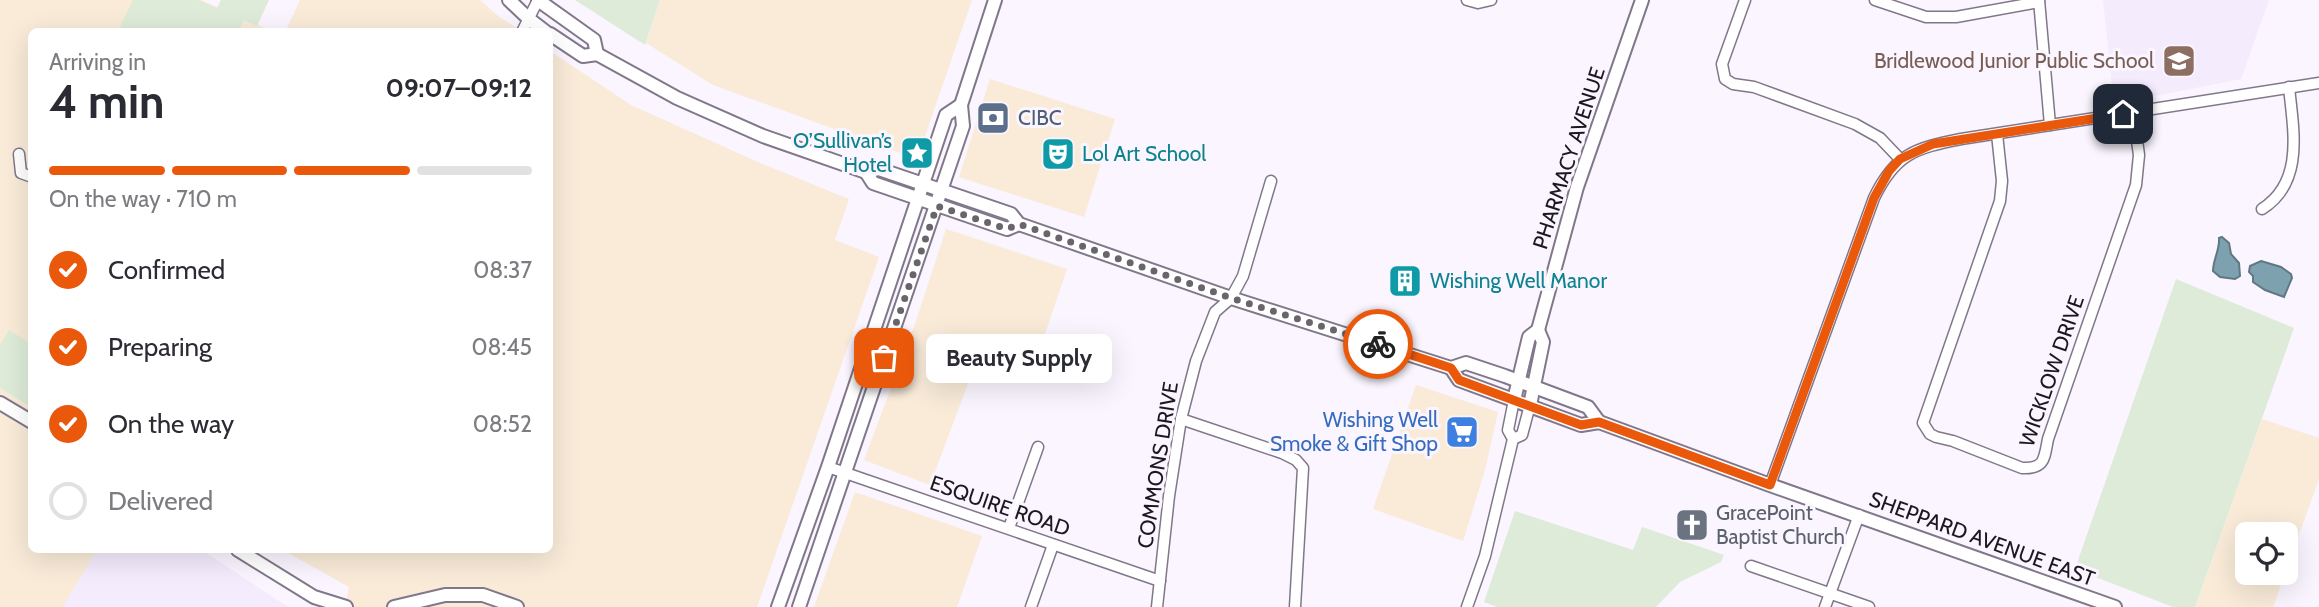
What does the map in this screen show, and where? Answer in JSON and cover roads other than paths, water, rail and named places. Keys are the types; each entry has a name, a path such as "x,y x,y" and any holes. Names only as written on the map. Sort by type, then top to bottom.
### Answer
{"main road":[{"name":"SHEPPARD AVENUE EAST","path":"509,0 540,28"},
{"path":"799,607 964,126 961,105 995,0"},
{"name":"PHARMACY AVENUE","path":"1514,400 1529,337 1538,330 1577,187 1642,0"},
{"name":"SHEPPARD AVENUE EAST","path":"541,3 594,40 597,54"},
{"name":"SHEPPARD AVENUE EAST","path":"553,37 583,56 597,54 677,98 746,129 866,172 879,169 1011,214 1019,224 1231,298 1451,368 1466,363 1588,407 1599,422"},
{"path":"778,607 946,115 961,105"},
{"name":"SHEPPARD AVENUE EAST","path":"866,172 873,183 918,200 1007,229 1019,224"},
{"name":"PHARMACY AVENUE","path":"1530,405 1543,342 1538,330"},
{"name":"SHEPPARD AVENUE EAST","path":"1451,368 1459,380 1581,425 1599,422 2115,607"},
{"path":"0,403 28,420"},
{"path":"243,553 314,597 346,607"},
{"path":"394,607 445,595 483,595 517,607"}],"street":[{"path":"1468,1 1478,3 1491,0"},
{"path":"1745,0 1722,64 1725,79 1733,84 1754,88 1855,124 1880,138 1900,159"},
{"path":"1875,0 1914,14 1936,17 1956,17 2039,1 2050,125"},
{"path":"524,28 541,3"},
{"path":"541,3 543,28"},
{"path":"1770,485 1874,198 1889,171 1900,159 1933,144 2319,83"},
{"path":"2262,209 2286,184 2293,162 2289,88"},
{"name":"WICKLOW DRIVE","path":"1997,134 2002,181 2000,201 1923,423 1930,434 1937,437 2022,468 2034,469 2044,457 2136,185 2138,155 2133,113"},
{"path":"19,155 21,173 28,176"},
{"name":"COMMONS DRIVE","path":"1157,607 1169,496 1181,419 1196,361 1215,312 1231,298 1243,276 1271,181"},
{"name":"PHARMACY AVENUE","path":"1467,607 1485,556 1513,439 1508,430 1514,400"},
{"name":"PHARMACY AVENUE","path":"1513,439 1521,435 1530,405"},
{"path":"1181,419 1282,453 1296,460 1303,468 1294,607"},
{"path":"1009,528 1038,446"},
{"name":"ESQUIRE ROAD","path":"828,467 1160,581"},
{"path":"1825,607 1859,515"},
{"path":"1031,607 1052,545"},
{"path":"1751,566 1869,607"}],"water":[{"path":"2222,237 2229,243 2231,254 2239,263 2240,276 2235,279 2220,277 2213,271 2219,238"},
{"path":"2261,261 2281,267 2291,274 2292,278 2284,297 2253,282 2250,266"}],"place":[{"name":"Bridlewood Junior Public School","path":"2179,61"},
{"name":"CIBC","path":"993,118"},
{"name":"O’Sullivan’s Hotel","path":"917,153"},
{"name":"Lol Art School","path":"1058,154"},
{"name":"Wishing Well Manor","path":"1405,281"},
{"name":"Beauty Supply","path":"884,358"},
{"name":"Wishing Well Smoke & Gift Shop","path":"1462,432"},
{"name":"GracePoint Baptist Church","path":"1692,525"}]}
